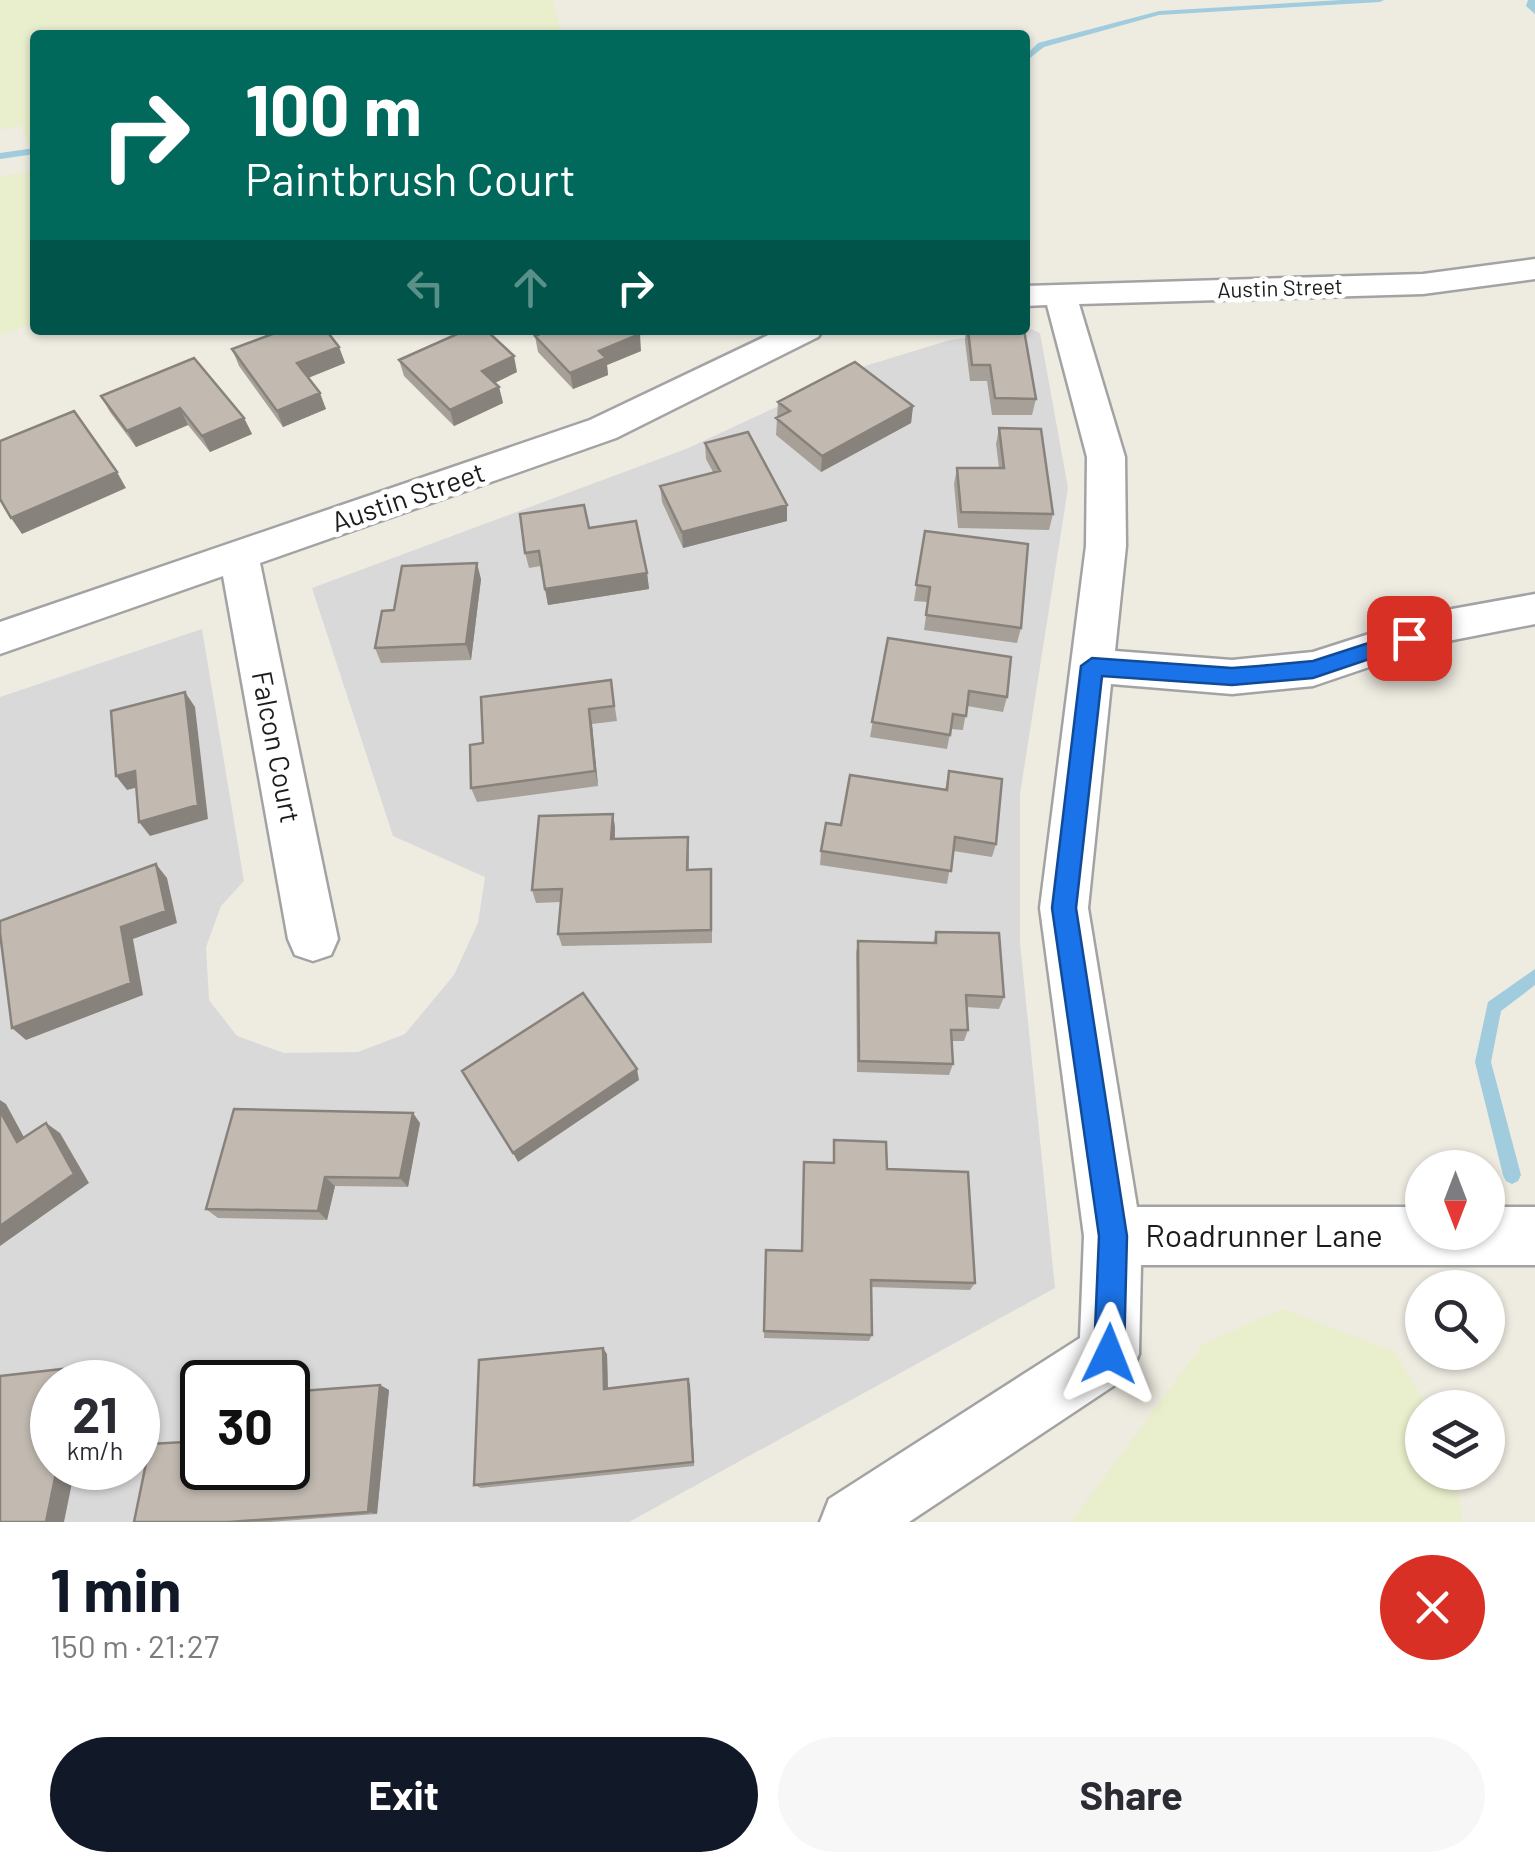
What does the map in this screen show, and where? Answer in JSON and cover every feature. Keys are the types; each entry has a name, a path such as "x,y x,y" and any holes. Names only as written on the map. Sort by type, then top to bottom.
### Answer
{"street":[{"name":"Austin Street","path":"1042,295 1423,284 1535,269"},
{"path":"852,1522 1109,1354 1113,1236 1064,908 1106,546 1106,456 1042,295"},
{"name":"Austin Street","path":"0,638 603,429 796,335"},
{"name":"Falcon Court","path":"239,556 313,939"},
{"path":"1092,666 1232,676 1313,669 1441,627 1535,609"},
{"name":"Roadrunner Lane","path":"1113,1236 1535,1236"}],"shaded area":[{"path":"1031,329 1040,333 1068,488 1020,794 1020,943 1055,1288 629,1522 0,1522 0,697 202,629 244,881 221,906 206,947 209,1000 237,1036 284,1053 358,1052 405,1034 454,975 478,923 485,877 393,836 312,588 686,449 865,366 950,340 1030,335"}],"green space":[{"path":"0,0 553,0 561,30 30,30 30,147 21,125 0,130"},
{"path":"30,171 30,325 0,335 0,177"},
{"path":"1283,1309 1395,1352 1417,1390 1405,1390 1405,1490 1458,1490 1462,1522 1071,1522 1203,1344"}],"building":[{"path":"270,335 330,335 339,347 297,363 320,393 277,411 232,349"},
{"path":"455,335 491,335 514,356 482,371 499,387 450,410 399,360"},
{"path":"638,335 599,351 606,358 570,373 535,336"},
{"path":"969,335 1025,335 1036,399 995,398 990,365 972,365"},
{"path":"194,358 244,418 202,436 180,408 127,431 101,396"},
{"path":"855,362 913,406 822,456 776,418 790,411 778,402"},
{"path":"74,411 117,472 11,518 0,499 0,441"},
{"path":"999,428 1041,429 1053,514 961,512 957,468 1004,468"},
{"path":"748,432 787,505 682,532 660,486 720,471 705,443"},
{"path":"584,505 589,528 636,521 647,573 545,589 539,551 525,553 520,514"},
{"path":"925,531 1028,544 1021,628 926,615 930,587 916,585"},
{"path":"477,563 466,644 375,648 382,611 394,610 402,566"},
{"path":"888,638 1011,657 1007,697 969,691 966,716 953,714 950,735 872,722"},
{"path":"611,680 614,706 589,709 595,771 471,788 470,745 483,743 481,697"},
{"path":"185,692 198,805 139,822 135,771 116,776 111,711"},
{"path":"949,771 1002,779 996,844 955,837 951,871 821,851 826,823 841,825 850,775 947,790"},
{"path":"613,814 611,839 688,837 687,870 711,869 711,930 558,934 562,889 532,890 539,816"},
{"path":"156,864 166,911 121,927 131,983 12,1028 0,921"},
{"path":"936,932 999,933 1004,997 966,995 968,1030 951,1030 953,1064 859,1061 858,941 936,943"},
{"path":"583,993 637,1069 513,1153 462,1071"},
{"path":"234,1109 413,1113 400,1178 325,1177 318,1211 206,1209"},
{"path":"0,1111 17,1142 46,1123 74,1174 0,1226"},
{"path":"834,1140 886,1142 887,1169 968,1172 975,1283 871,1280 872,1335 764,1331 766,1250 802,1251 804,1162 834,1163"},
{"path":"603,1348 604,1389 688,1379 693,1462 474,1485 479,1360"},
{"path":"30,1373 30,1490 53,1490 46,1522 0,1522 0,1376"},
{"path":"380,1385 368,1512 229,1522 134,1522 141,1490 160,1490 160,1443 180,1442 180,1490 310,1490 310,1390"}],"waterway":[{"path":"1030,55 1041,45 1159,13 1380,0"},
{"path":"1532,0 1530,6 1535,12"},
{"path":"0,156 30,152"},
{"path":"1512,1175 1483,1062 1494,1007 1535,976"}],"route":[{"path":"1109,1354 1113,1236 1064,908 1092,666 1232,676 1259,674 1313,669 1409,638"}]}
